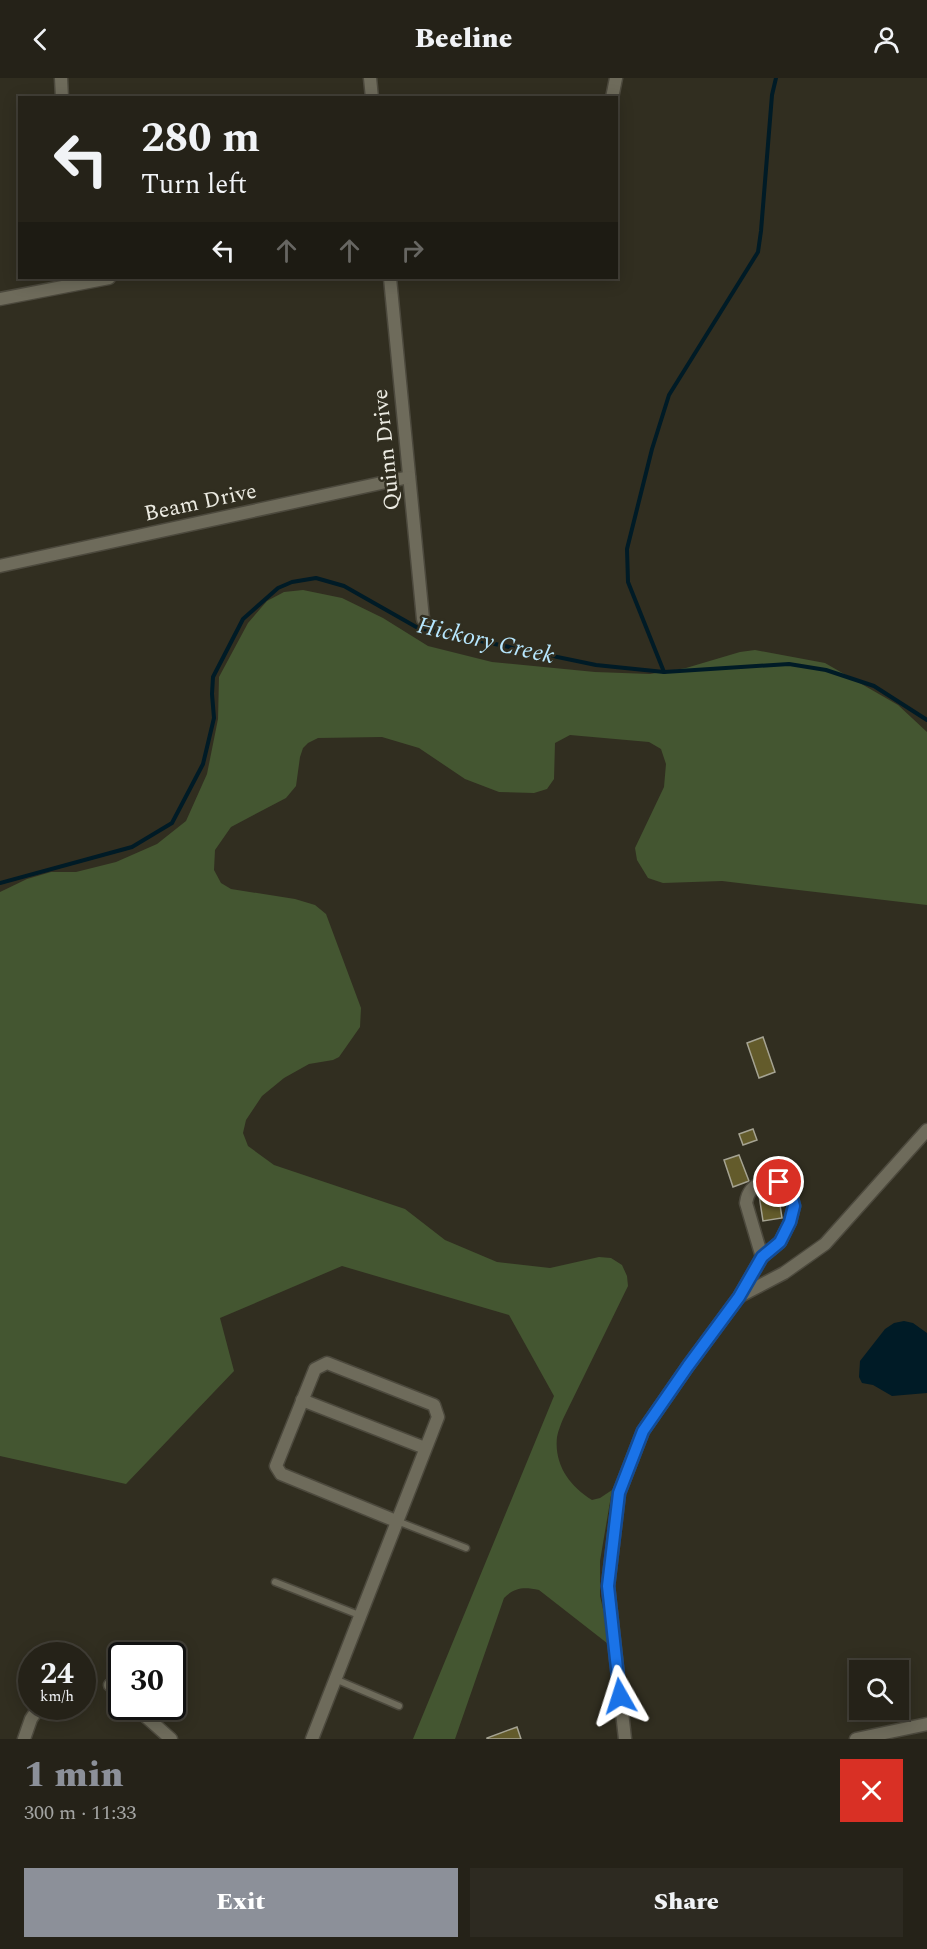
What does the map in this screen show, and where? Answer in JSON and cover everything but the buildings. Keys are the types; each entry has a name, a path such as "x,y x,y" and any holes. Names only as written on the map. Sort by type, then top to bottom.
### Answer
{"street":[{"path":"61,78 62,96"},
{"path":"370,78 372,96"},
{"path":"612,96 616,78"},
{"path":"0,299 100,279"},
{"name":"Quinn Drive","path":"390,279 423,620"},
{"name":"Beam Drive","path":"0,566 409,477"},
{"path":"739,1297 784,1273 825,1244 927,1130"},
{"path":"625,1739 608,1586 619,1493 643,1431 739,1297 762,1257 780,1242 790,1222 794,1206 789,1188 779,1182 757,1185 747,1194 746,1203 762,1257"},
{"path":"312,1739 438,1417 434,1405 327,1363 315,1369 276,1466 281,1474 396,1521"},
{"path":"302,1400 425,1448"},
{"path":"24,1739 31,1720"},
{"path":"150,1720 171,1739"},
{"path":"856,1739 927,1724"}],"lane":[{"path":"396,1521 466,1548"},
{"path":"275,1582 359,1615"},
{"path":"334,1679 399,1706"}],"green space":[{"path":"303,590 342,598 383,618 428,646 492,662 595,672 650,674 686,668 740,652 755,650 825,663 898,705 927,732 927,905 722,881 663,883 648,878 637,860 635,848 664,787 666,764 661,749 649,742 570,735 555,743 554,779 547,789 534,793 499,792 465,779 419,748 382,737 318,738 303,748 296,786 286,798 231,827 215,850 214,870 221,883 231,889 295,899 315,905 326,914 361,1008 360,1027 339,1057 309,1064 284,1078 262,1096 246,1120 243,1133 248,1146 274,1165 405,1209 445,1240 497,1262 550,1268 599,1257 611,1258 622,1265 627,1276 628,1286 563,1419 557,1437 561,1465 576,1488 592,1500 612,1490 600,1561 600,1596 612,1647 539,1590 524,1588 512,1592 504,1598 455,1739 413,1739 554,1396 509,1315 342,1266 220,1318 234,1371 126,1484 0,1456 0,892 27,879 51,872 76,872 116,862 157,844 186,821 207,774 218,719 219,677 248,623 267,601 284,592"}],"water":[{"path":"904,1321 913,1323 927,1333 927,1393 892,1396 873,1385 862,1383 859,1377 860,1361 885,1329 894,1323"}],"waterway":[{"path":"664,672 628,582 627,549 652,449 669,395 758,252 772,95 776,78"},
{"name":"Hickory Creek","path":"0,883 132,847 172,823 203,764 214,718 213,677 243,619 278,588 292,582 316,578 344,586 418,628 596,665 664,672 789,664 826,670 874,686 927,720"}],"route":[{"path":"620,1696 608,1586 619,1493 643,1431 739,1297 762,1257 780,1242 790,1222 794,1198 789,1188 779,1182"}]}
